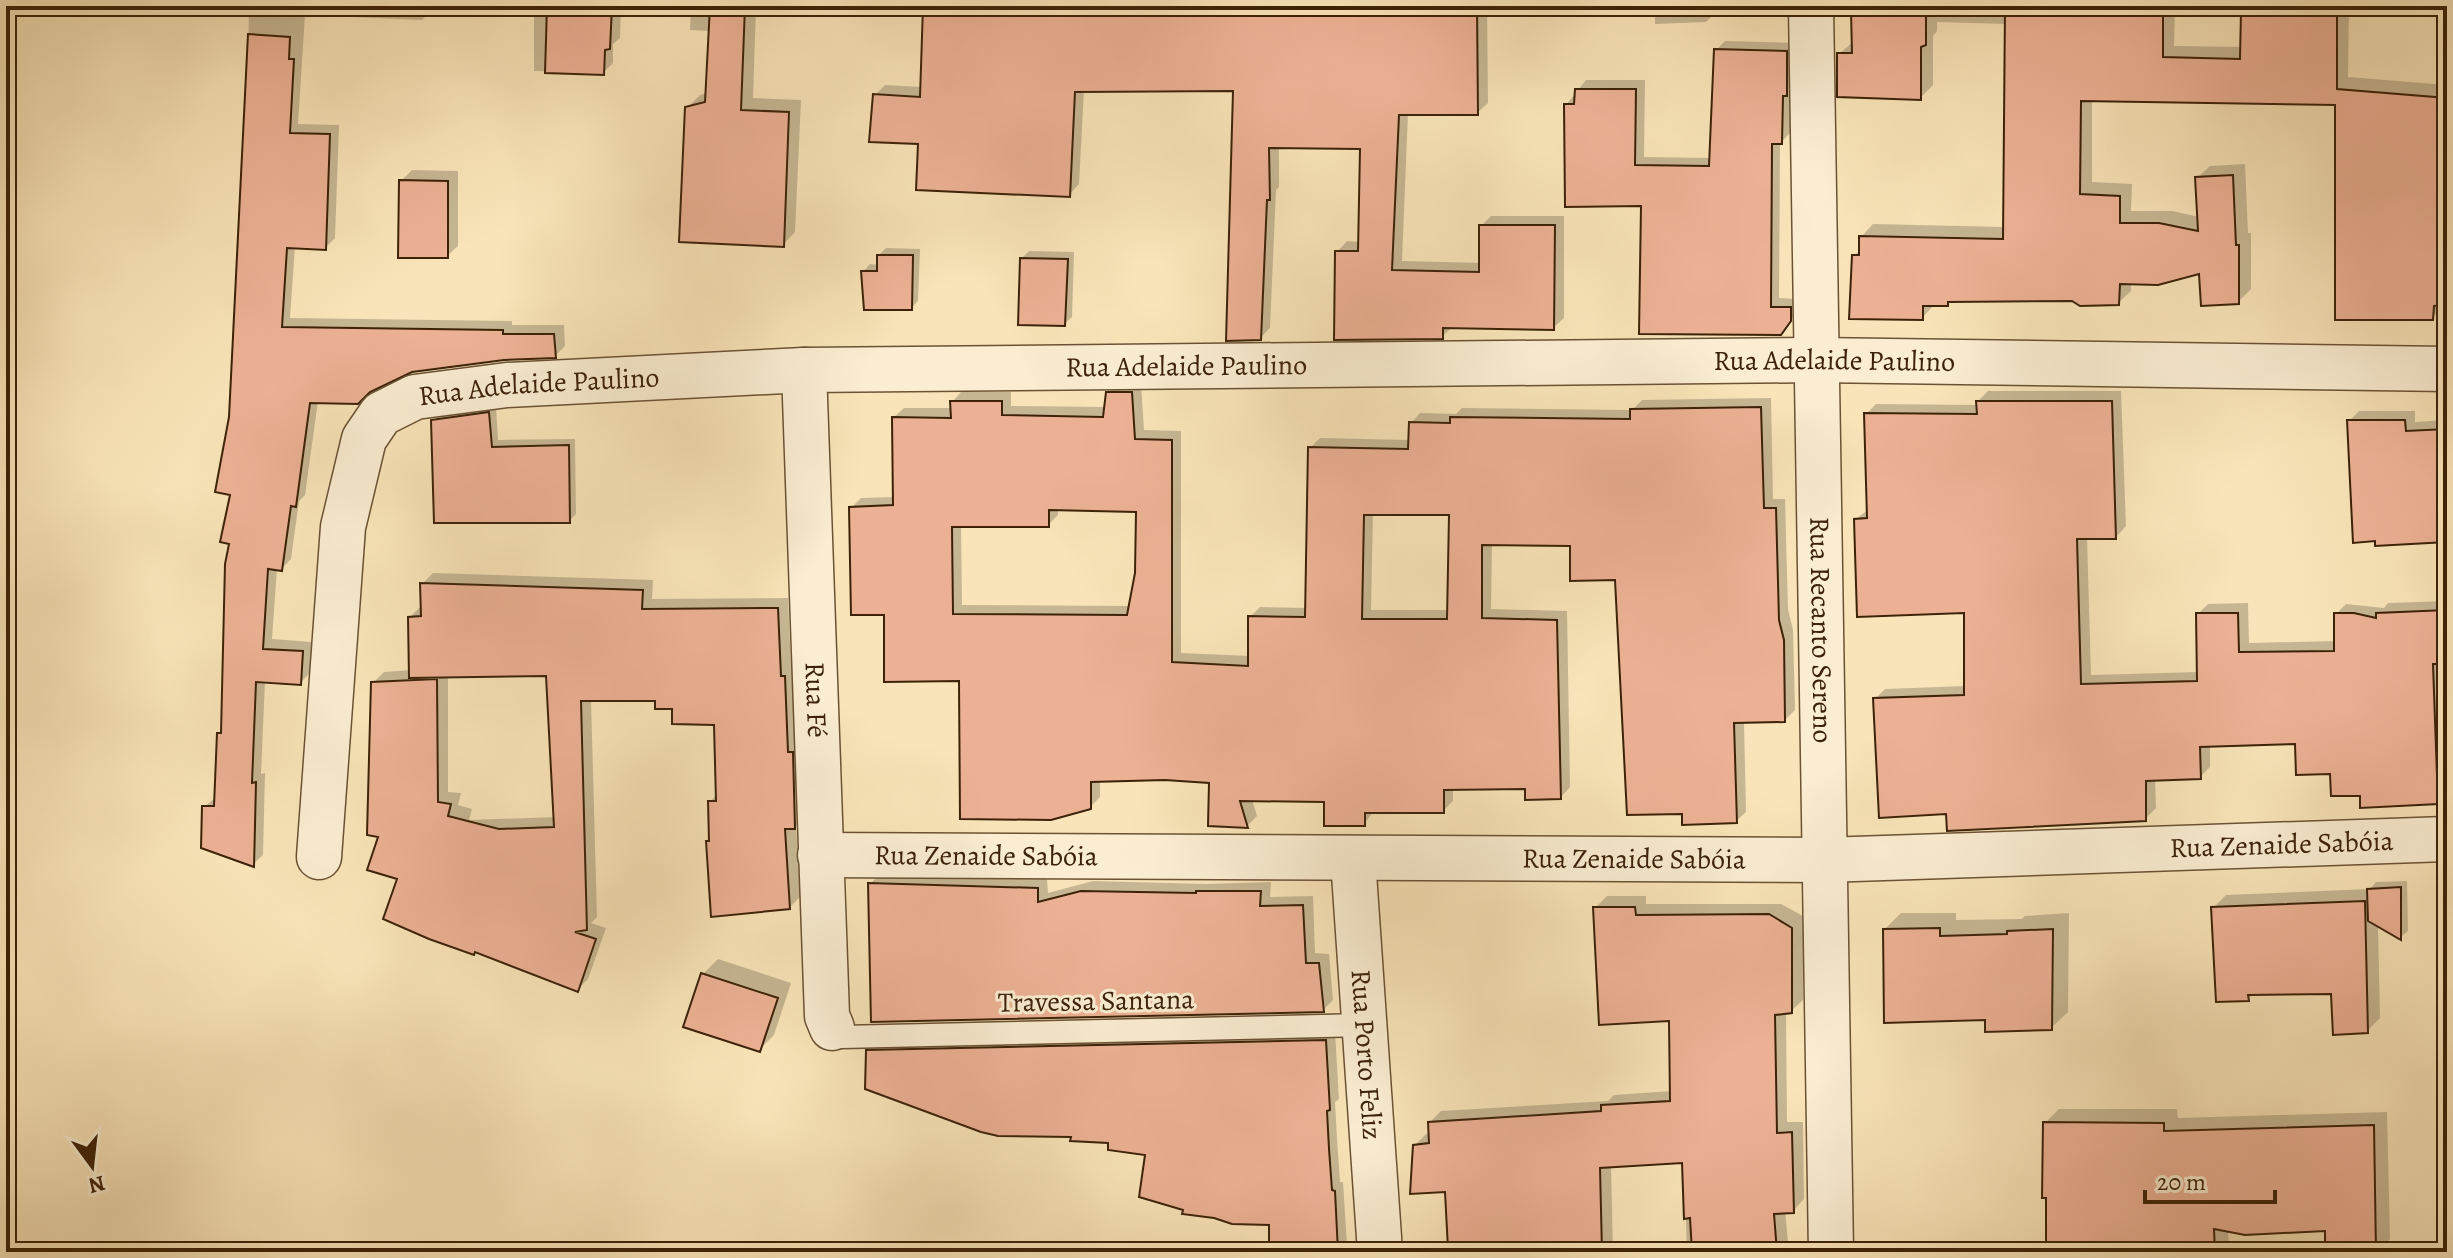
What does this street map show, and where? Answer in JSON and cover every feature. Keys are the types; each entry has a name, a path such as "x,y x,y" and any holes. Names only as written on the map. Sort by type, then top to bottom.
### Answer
{"street":[{"name":"Rua Recanto Sereno","path":"1811,6 1831,1252"},
{"name":"Rua Adelaide Paulino","path":"319,857 343,527 364,439 381,414 415,397 507,385 804,370 1816,360 2447,369"},
{"name":"Rua Fé","path":"804,370 820,855 827,1016 832,1028"},
{"name":"Rua Zenaide Sabóia","path":"820,855 1824,860 2447,839"},
{"name":"Rua Porto Feliz","path":"1353,859 1380,1252"}],"lane":[{"name":"Travessa Santana","path":"832,1028 841,1037 1365,1025"}],"building":[{"path":"547,6 612,6 610,49 605,50 604,75 545,73"},
{"path":"710,6 745,6 741,110 789,112 784,247 679,242 685,107 705,102"},
{"path":"923,6 1477,6 1478,115 1399,115 1392,270 1479,272 1479,225 1555,225 1554,330 1443,328 1443,339 1334,340 1335,251 1358,251 1360,149 1269,148 1270,200 1267,200 1261,340 1226,341 1233,91 1075,92 1070,197 916,190 918,144 869,142 873,94 920,97"},
{"path":"2005,6 2163,6 2163,57 2240,59 2241,11 2337,14 2337,89 2447,98 2447,305 2434,306 2433,320 2335,320 2335,105 2081,101 2080,194 2120,196 2120,223 2159,223 2198,231 2195,177 2233,175 2236,245 2239,245 2239,304 2201,306 2199,274 2158,285 2120,284 2119,305 2080,306 2072,301 1948,302 1948,306 1923,306 1923,320 1849,319 1852,255 1859,255 1859,236 2003,239"},
{"path":"1851,11 1926,11 1926,45 1921,47 1921,100 1837,97 1837,53 1852,53"},
{"path":"248,34 290,37 289,59 294,59 290,133 330,134 326,250 287,248 282,327 503,330 503,334 554,334 556,358 504,360 412,372 370,392 358,404 310,403 296,507 291,506 282,571 268,569 263,649 303,651 301,685 256,682 252,783 256,782 254,867 201,848 202,806 214,806 217,733 221,733 225,564 229,544 220,542 230,495 215,492 229,417"},
{"path":"1714,49 1787,51 1787,96 1783,96 1782,144 1772,144 1771,307 1791,307 1791,321 1781,335 1639,334 1641,206 1565,207 1564,104 1574,104 1575,89 1636,89 1635,165 1709,166"},
{"path":"399,180 448,181 448,258 398,258"},
{"path":"877,255 913,255 912,310 864,310 861,271 877,271"},
{"path":"1020,258 1068,259 1065,326 1018,325"},
{"path":"1106,392 1132,392 1135,439 1172,440 1172,662 1248,666 1248,616 1305,617 1308,447 1408,449 1409,422 1450,423 1450,417 1630,419 1630,409 1761,407 1764,508 1776,508 1779,620 1784,640 1785,722 1734,723 1737,823 1682,825 1682,814 1627,815 1615,580 1570,581 1570,546 1482,545 1482,618 1557,620 1561,799 1525,800 1525,789 1444,790 1444,813 1365,813 1365,826 1324,826 1324,802 1240,801 1248,828 1208,826 1209,783 1165,780 1091,782 1091,809 1051,820 960,819 959,681 884,682 884,615 851,615 849,507 893,505 892,417 951,418 950,401 1002,401 1002,415 1103,417","holes":["1049,510 1136,512 1135,573 1127,615 953,614 952,527 1049,527","1364,515 1449,515 1447,619 1362,619"]},
{"path":"1976,401 2112,401 2116,539 2077,539 2081,684 2197,681 2196,613 2238,613 2239,652 2334,651 2334,613 2376,618 2376,613 2447,610 2447,664 2433,664 2438,804 2360,808 2360,796 2331,796 2330,774 2296,775 2295,744 2200,747 2201,779 2146,781 2146,821 1947,831 1946,814 1879,818 1873,698 1964,695 1964,613 1857,617 1854,519 1867,518 1864,413 1977,414"},
{"path":"489,412 492,447 569,445 570,523 434,523 431,420"},
{"path":"2347,420 2405,420 2406,431 2447,429 2447,542 2375,546 2375,541 2353,543"},
{"path":"420,583 643,590 642,609 778,608 788,752 793,752 795,829 785,829 790,909 711,917 706,841 709,841 708,801 716,801 714,725 672,724 672,709 655,709 655,701 581,701 587,930 575,932 596,939 578,992 475,952 474,955 429,939 383,919 397,879 367,870 378,837 367,835 371,682 437,679 438,802 451,804 448,816 499,829 554,827 546,676 409,678 408,617 421,616"},
{"path":"868,883 1038,888 1038,902 1081,891 1261,891 1260,906 1303,905 1306,963 1319,963 1324,1012 871,1022"},
{"path":"2401,887 2401,940 2368,921 2367,889"},
{"path":"2365,901 2368,1033 2333,1035 2331,994 2248,995 2249,1001 2216,1002 2211,907"},
{"path":"1593,907 1635,907 1636,915 1769,914 1792,928 1792,1013 1775,1015 1777,1133 1792,1132 1794,1213 1774,1214 1777,1252 1692,1252 1690,1218 1684,1219 1682,1163 1600,1168 1602,1252 1543,1252 1543,1242 1448,1249 1445,1192 1410,1194 1413,1145 1429,1143 1428,1122 1601,1111 1601,1105 1670,1101 1669,1021 1599,1025"},
{"path":"1940,928 1940,936 2053,929 2052,1030 1985,1032 1985,1020 1884,1023 1883,929"},
{"path":"701,973 778,998 760,1052 683,1027"},
{"path":"1326,1040 1329,1149 1338,1252 1296,1252 1269,1242 1269,1225 1232,1224 1182,1214 1183,1210 1139,1197 1145,1155 1108,1150 1108,1143 1070,1141 1071,1137 998,1136 981,1132 865,1089 866,1050"},
{"path":"2043,1122 2164,1123 2164,1131 2374,1125 2376,1252 2325,1252 2325,1231 2245,1235 2214,1229 2215,1252 2046,1252 2046,1198 2042,1198"}]}
